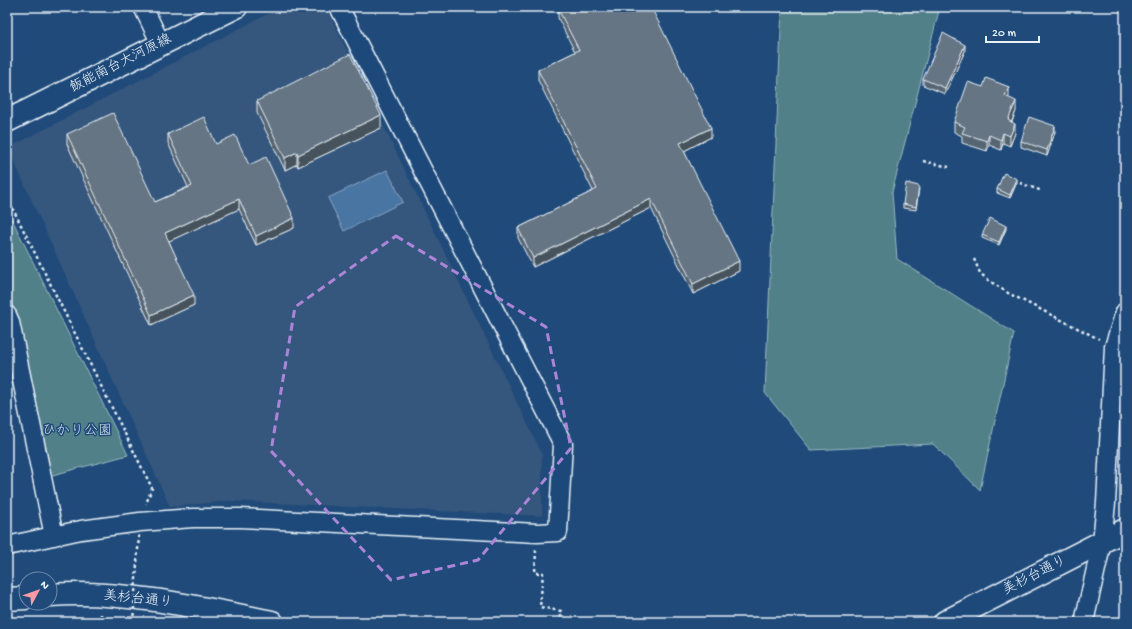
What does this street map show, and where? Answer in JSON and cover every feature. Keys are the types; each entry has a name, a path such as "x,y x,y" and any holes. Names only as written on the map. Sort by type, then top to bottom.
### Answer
{"street":[{"path":"143,7 161,44"},
{"name":"飯能南台大河原線","path":"7,121 236,7"},
{"path":"7,546 81,530 139,529 193,518 240,518 538,533 558,532 563,444 339,7"},
{"path":"1084,622 1102,542 1106,503 1114,347 1125,312"},
{"path":"7,315 10,322 26,394 54,536"},
{"name":"美杉台通り","path":"945,622 1125,530"},
{"name":"美杉台通り","path":"58,595 102,596 160,600 272,622"},
{"path":"7,599 18,598"}],"path":[{"path":"923,161 949,167"},
{"path":"1020,183 1042,190"},
{"path":"7,197 152,488 139,529 134,622"},
{"path":"974,259 980,273 1008,293 1114,347"},
{"path":"538,533 534,573 543,573 540,607 561,611 561,622"}],"highlighted area":[{"path":"396,236 546,327 571,448 478,560 391,580 271,451 295,307"}],"shaded area":[{"path":"281,7 326,7 542,454 542,516 228,501 170,507 8,148"},
{"path":"387,170 403,202 344,231 328,198"}],"green space":[{"path":"782,7 940,7 892,192 897,259 1014,333 980,490 933,444 811,450 765,393"},
{"name":"ひかり公園","path":"7,209 128,455 49,476 17,326 7,304"}],"building":[{"path":"562,7 651,7 711,128 680,143 739,261 693,284 651,199 533,258 518,228 597,189 538,70 579,50 558,9"},
{"path":"943,33 965,45 945,88 923,79"},
{"path":"350,54 381,115 298,155 297,152 285,158 257,101"},
{"path":"986,78 1009,87 1005,96 1016,101 1008,120 1015,124 1010,136 1003,133 1001,140 989,135 987,141 962,133 965,127 954,122 968,82 983,87"},
{"path":"113,113 155,202 192,186 168,134 204,117 216,144 235,135 249,165 266,157 294,218 256,236 239,199 165,233 194,295 151,315 67,134"},
{"path":"1029,117 1055,126 1047,150 1021,141"},
{"path":"1004,173 1017,179 1010,195 997,189"},
{"path":"906,183 919,186 916,207 903,204"},
{"path":"990,218 1006,226 999,242 982,235"}]}
